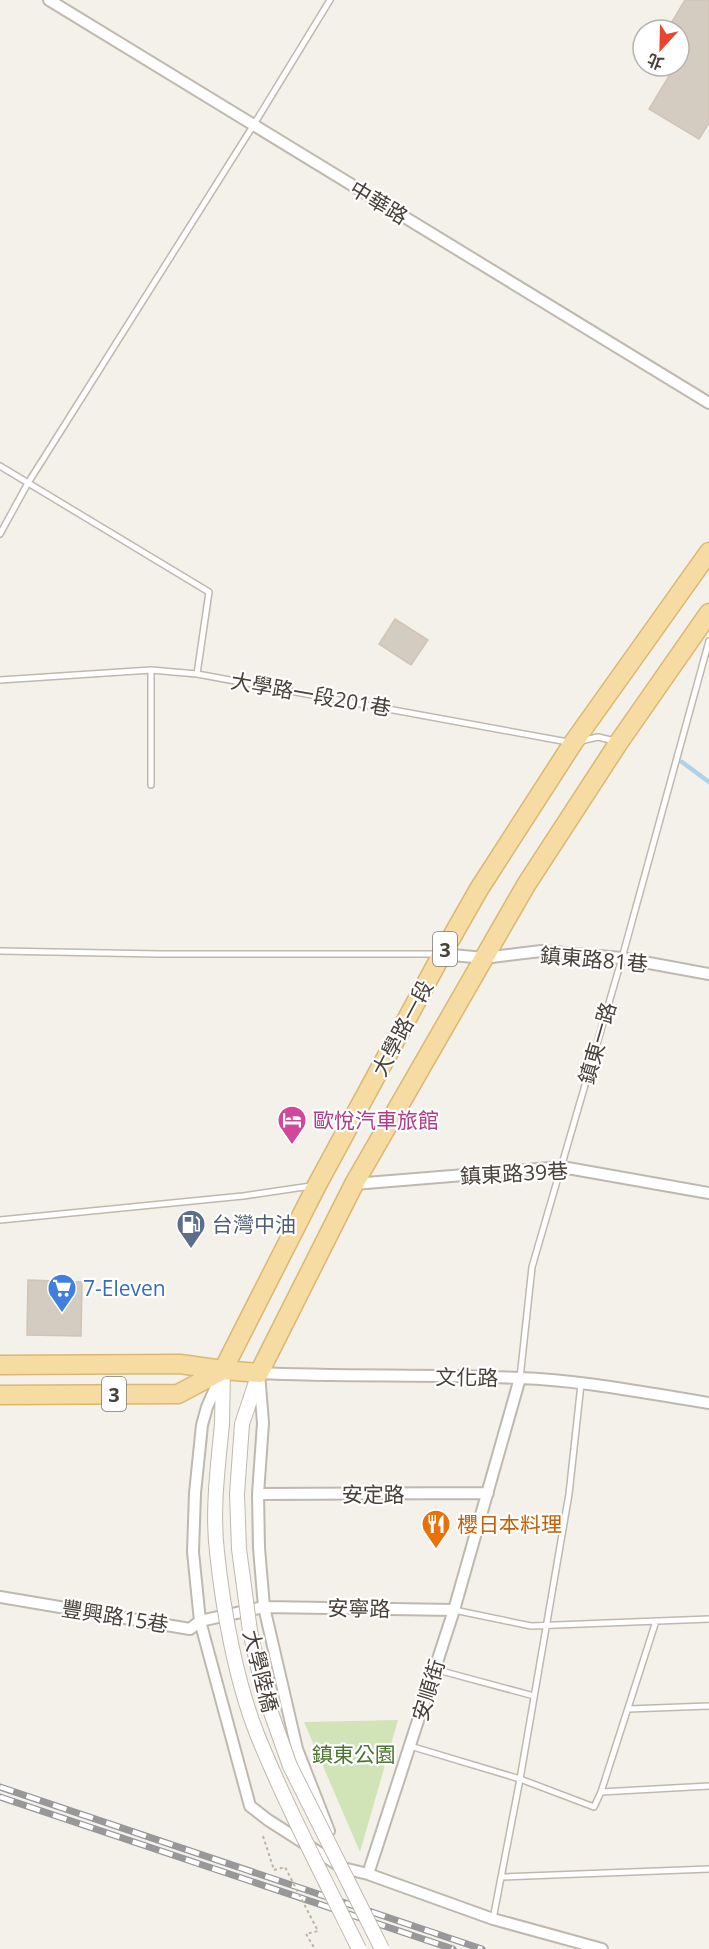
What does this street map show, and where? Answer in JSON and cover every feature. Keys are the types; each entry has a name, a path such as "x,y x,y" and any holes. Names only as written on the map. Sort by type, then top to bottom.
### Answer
{"main road":[{"name":"大學路一段","path":"223,1370 317,1185 479,889 573,743 709,552"},
{"name":"大學路一段","path":"259,1372 354,1184 526,885 620,742 709,613"},
{"name":"文化路","path":"0,1365 180,1364 259,1372"},
{"name":"3","path":"0,1395 178,1394 223,1370"}],"street":[{"name":"中華路","path":"49,0 709,403"},
{"name":"鎮東路81巷","path":"442,954 484,958 541,951 622,958 709,974"},
{"name":"鎮東路39巷","path":"354,1184 562,1167 709,1193"},
{"name":"大學陸橋","path":"223,1370 222,1424 216,1493 216,1551 228,1626 240,1680 257,1733 299,1828 359,1949"},
{"path":"223,1370 202,1425 195,1492 193,1552 200,1622 250,1806 343,1868 368,1874 493,1919 602,1949"},
{"name":"文化路","path":"259,1372 306,1375 520,1378 709,1402"},
{"name":"大學陸橋","path":"259,1372 242,1424 237,1494 239,1549 250,1631 263,1690 290,1766 382,1949"},
{"path":"259,1372 262,1423 258,1494 259,1548 264,1606 297,1749 343,1868"},
{"name":"安順街","path":"368,1874 454,1610 520,1378"},
{"name":"安定路","path":"258,1494 488,1493"},
{"name":"豐興路15巷","path":"0,1597 190,1629 200,1622 264,1606"},
{"name":"安寧路","path":"264,1606 454,1610"}],"lane":[{"path":"0,534 28,483 330,0"},
{"path":"0,466 209,592 197,674"},
{"name":"鎮東一路","path":"520,1378 532,1266 622,958 709,641"},
{"path":"151,670 151,785"},
{"name":"大學路一段201巷","path":"0,680 151,670 197,674 573,743 598,737 620,742"},
{"path":"0,951 159,954 442,954"},
{"path":"0,1220 243,1196 317,1185"},
{"path":"493,1919 520,1779 568,1494 581,1384"},
{"path":"454,1610 531,1626 709,1619"},
{"path":"411,1746 520,1779 594,1807 602,1792 656,1621"},
{"path":"434,1668 534,1696"},
{"path":"628,1709 709,1706"},
{"path":"602,1792 709,1786"},
{"path":"501,1877 709,1869"}],"path":[{"path":"263,1836 274,1869 285,1867 318,1931 306,1934 315,1949"}],"green space":[{"name":"鎮東公園","path":"398,1720 360,1852 304,1722"}],"building":[{"path":"685,0 709,0 709,123 699,139 649,109 668,78 691,78 691,18 674,18"},
{"path":"395,619 428,640 411,665 379,644"},
{"path":"28,1280 82,1282 81,1336 27,1335"}],"waterway":[{"path":"682,762 709,782"}],"railway":[{"path":"0,1787 482,1949"},
{"path":"0,1797 453,1949"}],"place":[{"name":"歐悅汽車旅館","path":"292,1146"},
{"name":"台灣中油","path":"191,1250"},
{"name":"7-Eleven","path":"62,1314"},
{"name":"櫻日本料理","path":"436,1550"}]}
